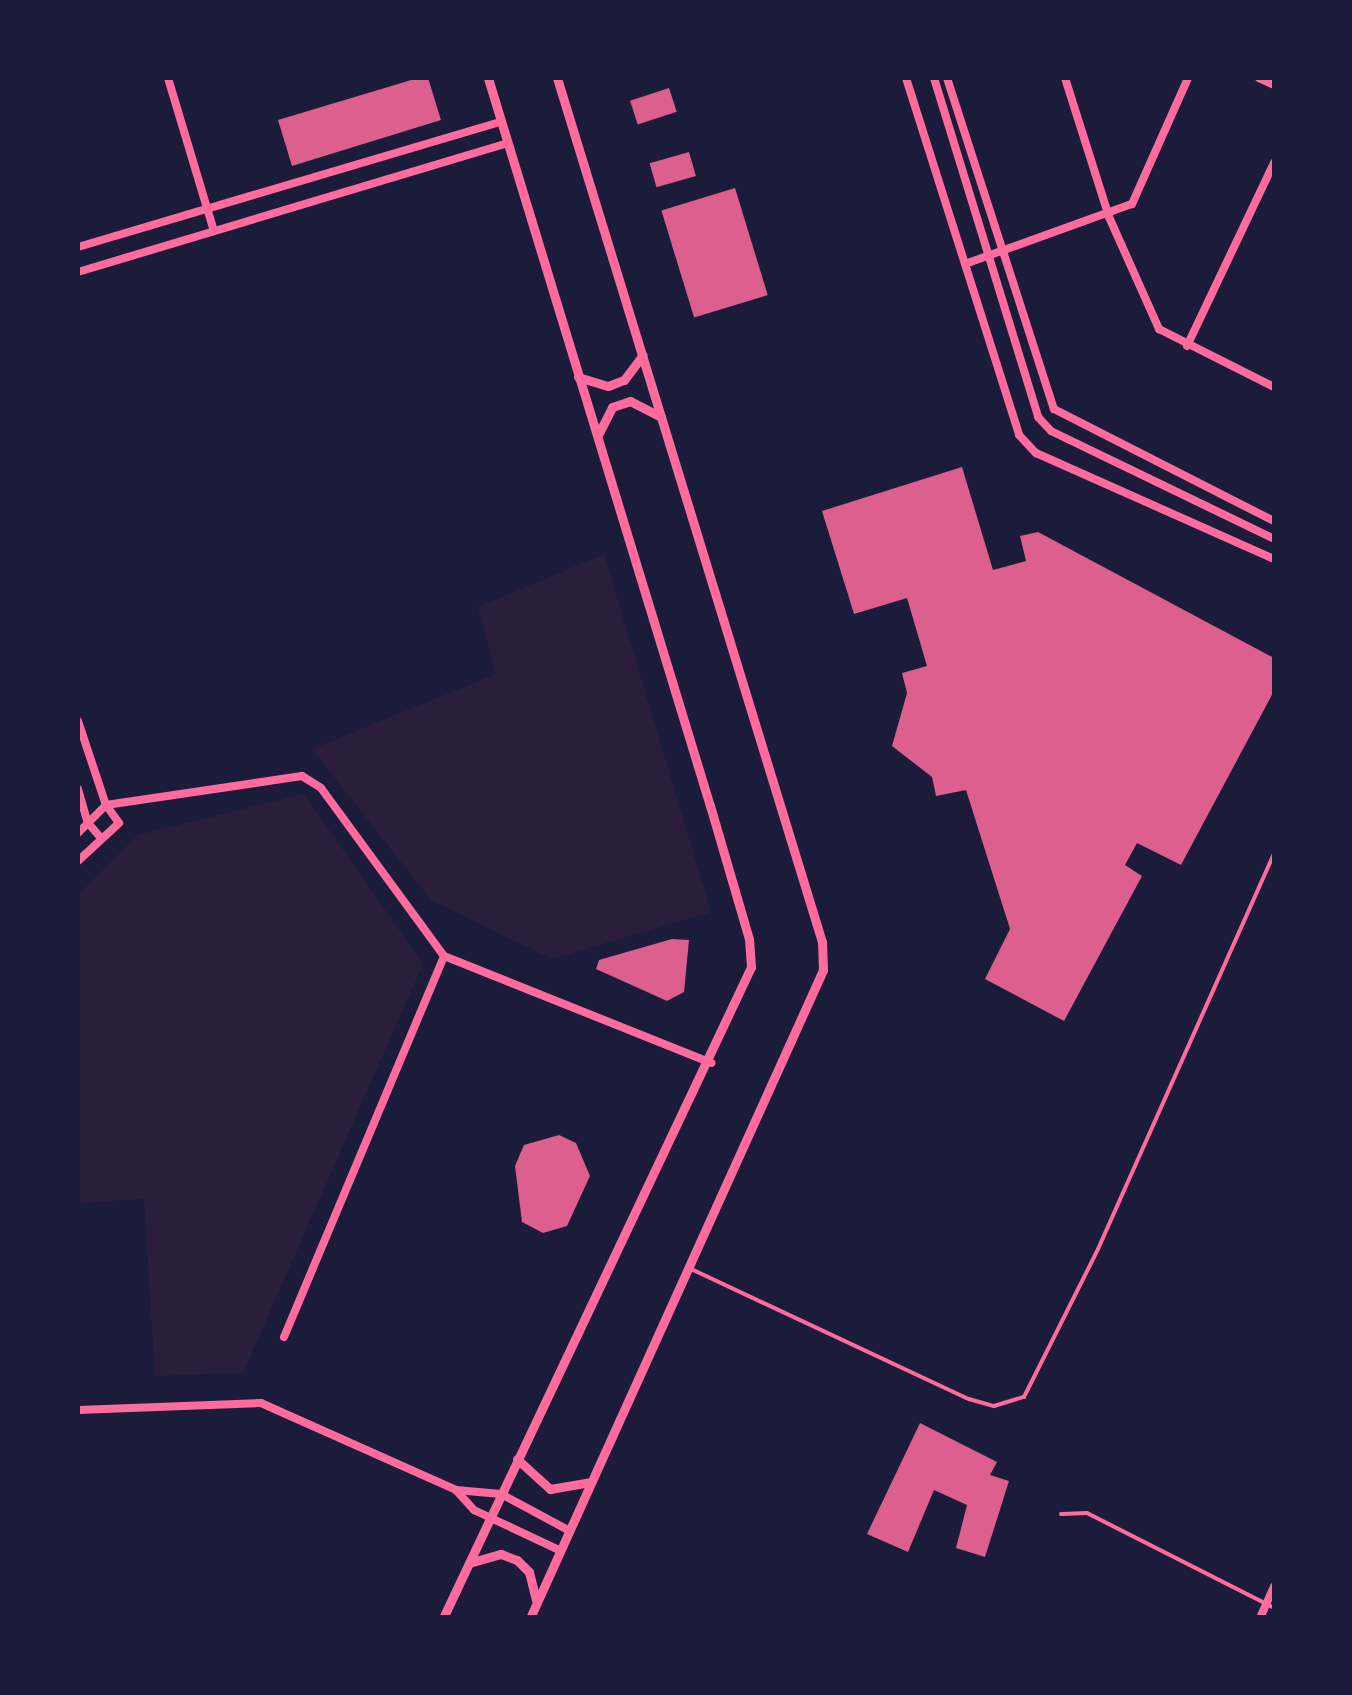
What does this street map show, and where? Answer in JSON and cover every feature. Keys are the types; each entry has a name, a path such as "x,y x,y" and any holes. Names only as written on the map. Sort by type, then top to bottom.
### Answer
{"street":[{"path":"168,78 214,231"},
{"path":"443,1618 748,985 750,939 488,78"},
{"path":"530,1618 823,970 822,942 557,78"},
{"path":"906,78 1018,436 1036,453 1274,559"},
{"path":"934,78 1038,417 1051,430 1274,540"},
{"path":"948,78 1000,252 1054,408 1274,521"},
{"path":"1065,78 1110,217 1159,329 1274,388"},
{"path":"965,264 1110,217 1132,204 1188,78"},
{"path":"1259,78 1274,85"},
{"path":"78,247 502,122"},
{"path":"78,272 508,144"},
{"path":"1187,346 1274,163"},
{"path":"578,377 608,386 624,380 643,354"},
{"path":"598,441 600,422 612,408 630,401 662,419"},
{"path":"78,720 106,806 119,823"},
{"path":"78,833 106,806 125,807 291,777 312,780 444,956 711,1063"},
{"path":"78,789 88,823 101,838"},
{"path":"78,861 119,823 125,807"},
{"path":"284,1337 444,956"},
{"path":"78,1410 261,1402 456,1490 488,1518 561,1551"},
{"path":"517,1458 550,1490 594,1480"},
{"path":"456,1490 501,1494 570,1531"},
{"path":"469,1563 501,1554 517,1560 536,1587 536,1604"},
{"path":"1260,1618 1270,1605 1274,1586"}],"lane":[{"path":"687,1267 969,1400 994,1406 1024,1396 1098,1249 1274,854"},
{"path":"1061,1514 1087,1513 1270,1605"}],"shaded area":[{"path":"604,554 711,912 552,959 431,900 312,749 496,674 478,607"},
{"path":"304,794 423,964 243,1373 155,1376 144,1199 78,1203 78,895 138,835"}],"building":[{"path":"428,78 441,120 292,166 278,120"},
{"path":"669,88 677,112 638,124 630,101"},
{"path":"689,152 696,176 656,187 650,163"},
{"path":"735,188 768,295 694,318 661,211"},
{"path":"962,467 993,570 1026,561 1020,536 1038,532 1274,658 1274,691 1181,865 1137,843 1125,865 1142,876 1064,1021 985,979 1010,929 966,790 936,796 932,777 892,746 907,693 902,673 927,666 907,598 854,614 822,511"},
{"path":"672,939 689,940 684,992 667,1001 596,969 599,960"},
{"path":"559,1135 576,1143 590,1176 567,1226 543,1233 522,1222 515,1166 524,1145"},
{"path":"920,1423 997,1462 990,1475 1009,1481 985,1557 956,1548 967,1505 934,1490 908,1552 867,1534"}]}
